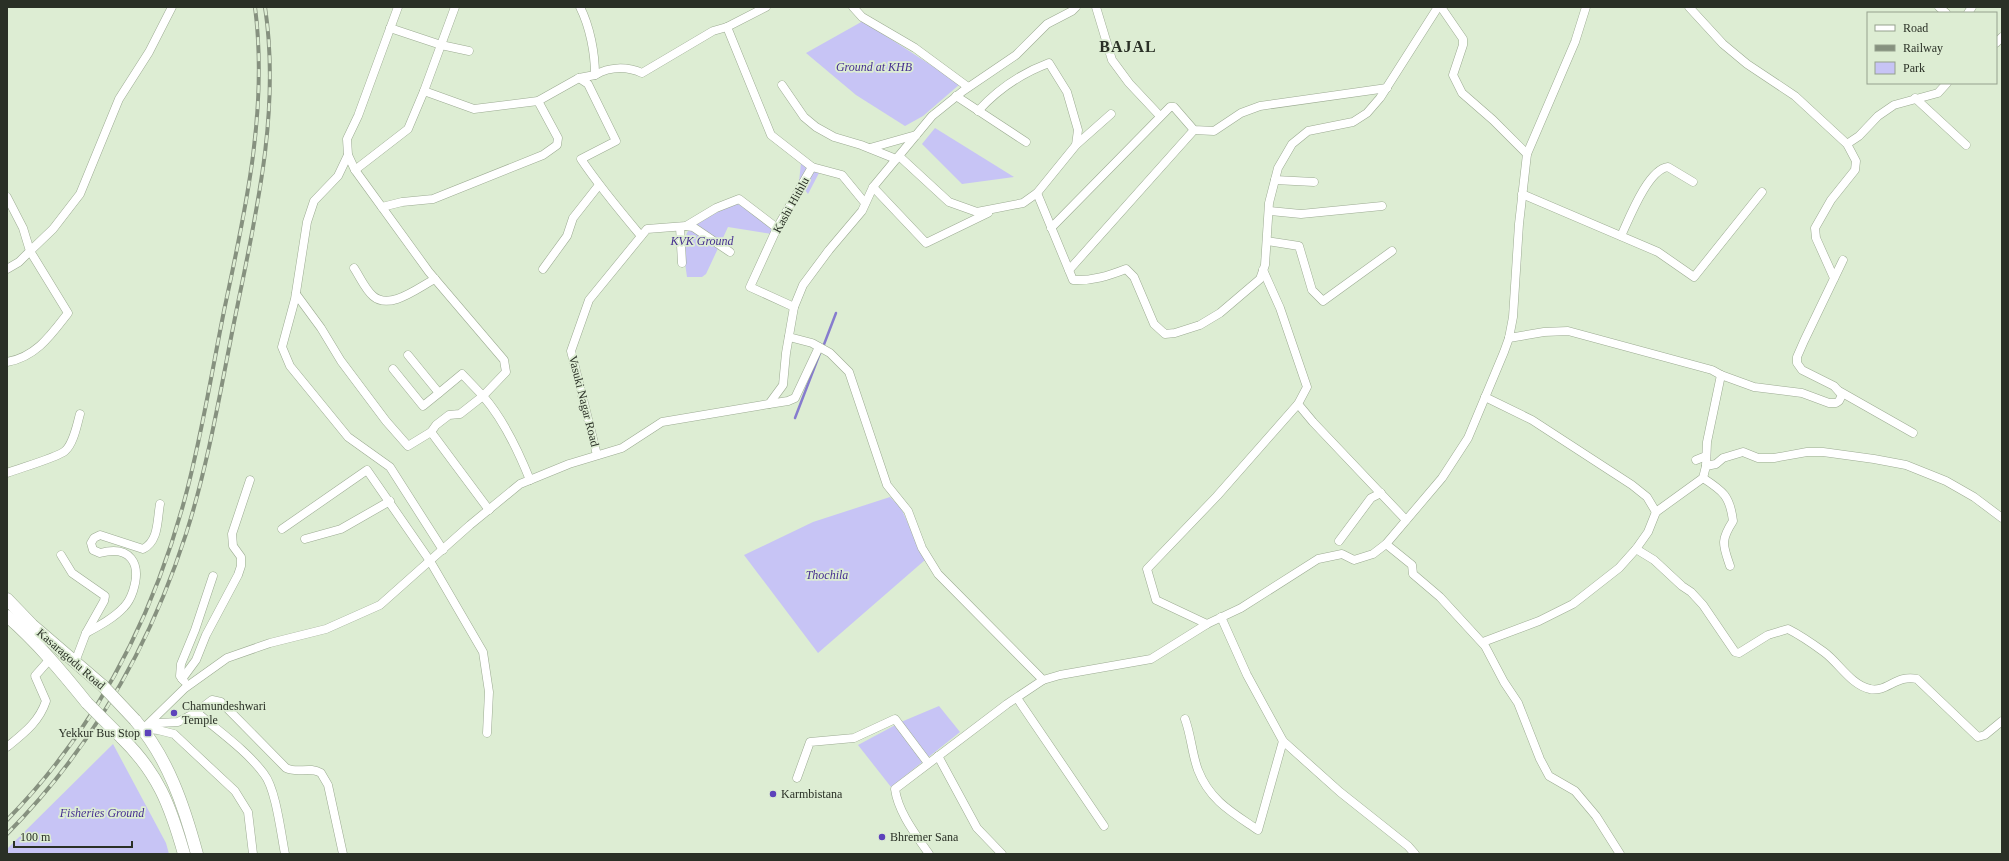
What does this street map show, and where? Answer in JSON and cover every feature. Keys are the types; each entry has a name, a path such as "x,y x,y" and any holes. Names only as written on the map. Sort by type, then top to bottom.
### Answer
{"highway":[{"name":"Kasaragodu Road","path":"7,599 32,625 103,686 143,730 167,769 180,798 197,854"},
{"name":"Kasaragodu Road","path":"7,616 27,634 87,703 140,756 153,776 169,806 184,854"}],"street":[{"path":"7,269 19,262 53,229 80,194 119,99 129,86 172,7"},
{"path":"296,294 322,328 341,361 386,421 408,446 431,432 436,425 449,415 460,414 483,396 506,372 504,360 435,279 355,170 348,155 347,139 358,116 398,7"},
{"path":"355,170 408,129 424,91 455,7"},
{"path":"580,7 585,17 595,59 595,76"},
{"path":"424,91 474,109 538,101 579,78 595,76 606,69 632,68 642,73 713,31 727,27 766,7"},
{"path":"854,7 862,16 915,48 968,87"},
{"path":"769,404 783,385 794,307 803,285 829,250 862,211 872,186 932,116 968,87 1016,55 1047,24 1072,11 1076,7"},
{"path":"1096,7 1112,60 1129,83 1160,116"},
{"path":"1037,193 1073,280 1088,281 1126,269 1134,277 1154,324 1165,334 1174,333 1200,325 1220,313 1260,279 1263,270 1269,211 1275,180 1278,168 1292,144 1308,131 1353,122 1367,113 1387,88 1439,7 1463,39 1463,45 1453,75 1462,93 1493,120 1528,154"},
{"path":"929,854 910,825 896,798 895,789 928,763 1043,680 1060,675 1151,659 1207,624 1241,608 1318,559 1342,554 1354,560 1368,557 1386,544 1442,478 1468,438 1509,338 1513,317 1514,276 1522,194 1528,154 1575,42 1586,7"},
{"path":"1689,7 1723,44 1747,64 1795,96 1847,144 1856,160 1855,170 1831,200 1815,228 1816,238 1834,278"},
{"name":"Kashi Hithlu","path":"727,27 771,135 812,167 777,228 750,287 794,307"},
{"path":"390,28 441,45 468,51"},
{"path":"978,111 992,97 1027,71 1049,62 1067,92 1078,130 1076,145"},
{"path":"579,78 588,84 616,141 581,159 599,186 608,193 642,236"},
{"path":"1847,144 1859,136 1878,116 1894,104 1938,92 1946,84"},
{"path":"782,85 804,117 816,128 834,137 898,157 949,202 977,212 1023,203 1037,193 1076,145 1111,114"},
{"path":"1051,228 1160,116 1172,106 1194,130 1214,130 1241,113 1260,106 1387,88"},
{"path":"956,96 1026,142"},
{"path":"1915,98 1966,145"},
{"path":"382,207 402,202 433,199 543,155 557,145 558,138 538,101"},
{"path":"1069,270 1194,130"},
{"path":"870,148 916,135"},
{"path":"348,155 338,176 314,201 307,222 296,294 282,347 290,366 348,437 390,467 443,550"},
{"path":"1621,236 1637,200 1660,170 1668,166 1693,182"},
{"path":"812,167 842,175 865,203"},
{"path":"1275,180 1314,182"},
{"path":"543,269 567,236 573,218 599,186"},
{"path":"872,186 926,243 998,208"},
{"path":"1522,194 1658,252 1694,277 1762,192"},
{"path":"7,197 23,228 30,251 68,313 46,342 18,360 7,362"},
{"name":"Vasuki Nagar Road","path":"597,455 571,351 589,300 647,229 683,226 716,208 739,199 777,228"},
{"path":"1269,211 1301,214 1382,206"},
{"path":"682,263 683,226 694,227 730,252"},
{"path":"1267,241 1299,246 1312,290 1323,301 1392,251"},
{"path":"1843,260 1797,357 1797,363 1802,370 1834,386 1839,391 1914,433"},
{"path":"354,268 372,296 381,301 387,302 435,279"},
{"path":"1207,624 1156,600 1147,569 1217,496 1298,404 1307,387 1280,308 1263,270"},
{"path":"1509,338 1544,332 1568,331 1712,370 1754,387 1802,393 1829,403 1836,403 1839,401 1842,395 1839,391"},
{"path":"789,337 822,348 849,372 887,485 908,511 922,548 938,574 1043,680"},
{"path":"143,730 185,688 226,658 270,643 326,629 380,605 520,484 569,464 622,448 662,422 788,402 795,398 822,348"},
{"path":"408,355 438,393"},
{"path":"393,369 423,406 462,374 496,410 530,480"},
{"path":"1483,642 1539,620 1573,604 1619,568 1636,549 1648,532 1656,512 1703,478 1706,466 1707,442 1722,375"},
{"path":"1485,397 1532,420 1632,485 1647,497 1656,512"},
{"path":"1298,404 1313,422 1406,520"},
{"path":"7,472 43,461 65,451 73,438 80,414"},
{"path":"431,432 489,510"},
{"path":"1706,466 1716,464 1723,458 1743,452 1758,458 1774,458 1807,452 1823,452 1874,459 1906,465 1946,482 1974,497 2002,518"},
{"path":"1696,460 1706,456"},
{"path":"282,529 368,470 430,562 483,652 489,692 487,733"},
{"path":"1703,478 1723,492 1732,512 1733,521 1726,532 1723,541 1730,566"},
{"path":"182,680 196,660 206,635 238,575 241,566 241,557 233,546 232,534 250,480"},
{"path":"1339,541 1371,498 1381,493"},
{"path":"304,539 340,529 390,501"},
{"path":"86,633 99,626 125,607 137,579 137,568 127,555 110,551 100,553 93,550 91,543 94,538 100,535 129,546 143,549 147,547 153,543 160,504"},
{"path":"1386,544 1412,565 1413,574 1440,597 1483,642 1504,682 1518,703 1540,759 1549,776 1575,790 1596,816 1620,854"},
{"path":"1636,549 1654,560 1682,586 1691,592 1703,606 1735,652 1739,653 1768,635 1788,629 1825,653 1845,673 1858,683 1871,690 1880,689 1898,679 1909,677 1917,679 1978,737 1985,735 2002,721"},
{"path":"61,555 72,573 104,596 104,601 86,633 75,662"},
{"path":"185,688 180,676 181,664 195,630 213,576"},
{"path":"1221,617 1247,675 1283,741 1340,792 1408,846 1415,854"},
{"path":"7,747 31,727 42,712 46,701 35,676 50,659"},
{"path":"1017,698 1104,826"},
{"path":"143,730 159,723 175,722 195,713 212,700 221,702 286,768 292,771 309,769 321,773 328,785 343,854"},
{"path":"195,713 200,715 265,774 276,805 285,854"},
{"path":"796,778 810,742 854,738 895,719 928,763"},
{"path":"1185,719 1190,733 1198,770 1209,790 1222,806 1258,830 1283,741"},
{"path":"174,734 175,722"},
{"path":"143,730 154,729 174,734 236,791 248,812 253,854"},
{"path":"938,756 977,828 1002,854"}],"green space":[{"name":"Ground at KHB","path":"863,21 960,84 923,116 905,126 856,95 806,53"},
{"path":"935,128 1014,177 962,184 922,144"},
{"path":"801,163 819,173 808,194 799,182"},
{"name":"KVK Ground","path":"735,202 775,228 772,234 728,227 706,274 702,277 687,277 684,258 684,245 690,228"},
{"name":"Thochila","path":"890,497 901,508 925,560 818,653 744,555 813,522"},
{"path":"939,706 960,732 891,787 858,745 901,722"},
{"name":"Fisheries Ground","path":"113,744 166,843 169,854 7,854 7,849"}],"waterway":[{"path":"823,347 836,313"},
{"path":"795,418 820,353"}],"railway":[{"path":"7,820 39,785 68,749 94,711 138,630 172,543 197,450 253,158 259,83 255,7"},
{"path":"7,834 38,801 66,767 91,732 114,695 136,657 154,617 186,534 209,448 253,230 265,156 270,81 269,44 265,7"}],"place":[{"name":"Chamundeshwari Temple","path":"174,713"},
{"name":"Yekkur Bus Stop","path":"148,733"},
{"name":"Karmbistana","path":"773,794"},
{"name":"Bhremer Sana","path":"882,837"}],"district":[{"name":"BAJAL","path":"1128,46"}]}
